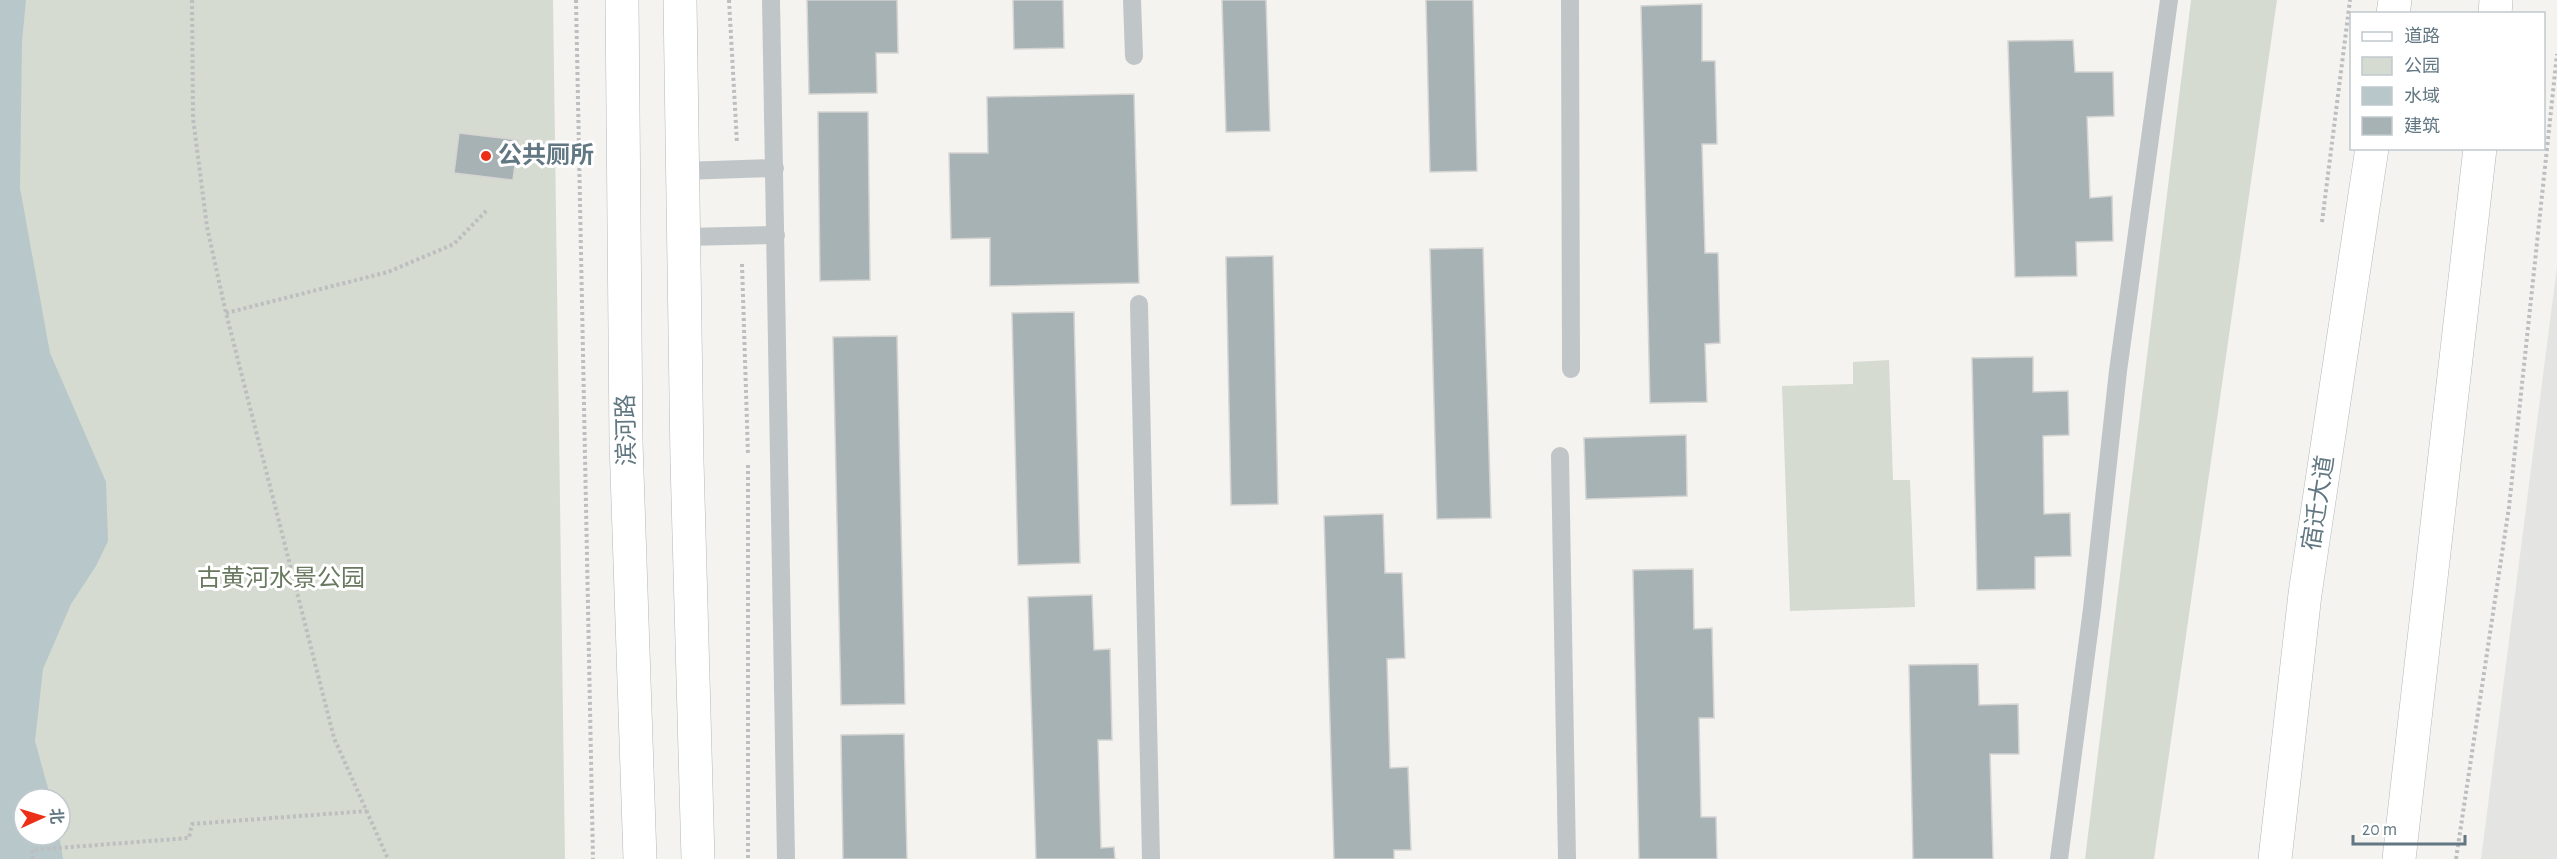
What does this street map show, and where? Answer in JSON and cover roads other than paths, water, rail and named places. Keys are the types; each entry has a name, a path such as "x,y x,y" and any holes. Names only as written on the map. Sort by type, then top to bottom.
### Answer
{"main road":[{"name":"滨河路","path":"622,0 626,442 640,859"},
{"path":"680,0 687,450 698,859"},
{"name":"宿迁大道","path":"2275,859 2305,594 2372,150"},
{"path":"2399,859 2480,150"}],"lane":[{"path":"771,0 786,859"},
{"path":"1132,0 1134,56"},
{"path":"1570,0 1571,369"},
{"path":"2059,859 2090,620 2118,371 2169,0"},
{"path":"683,171 774,168"},
{"path":"684,237 776,235"},
{"path":"1139,304 1152,859"},
{"path":"1560,456 1567,859"}],"water":[{"path":"0,0 26,0 22,41 20,188 50,353 106,482 108,541 96,566 71,604 43,669 35,741 48,787 12,787 12,847 61,847 63,859 0,859"}],"place":[{"name":"公共厕所","path":"486,156"}],"park label":[{"name":"古黄河水景公园","path":"281,579"}]}
